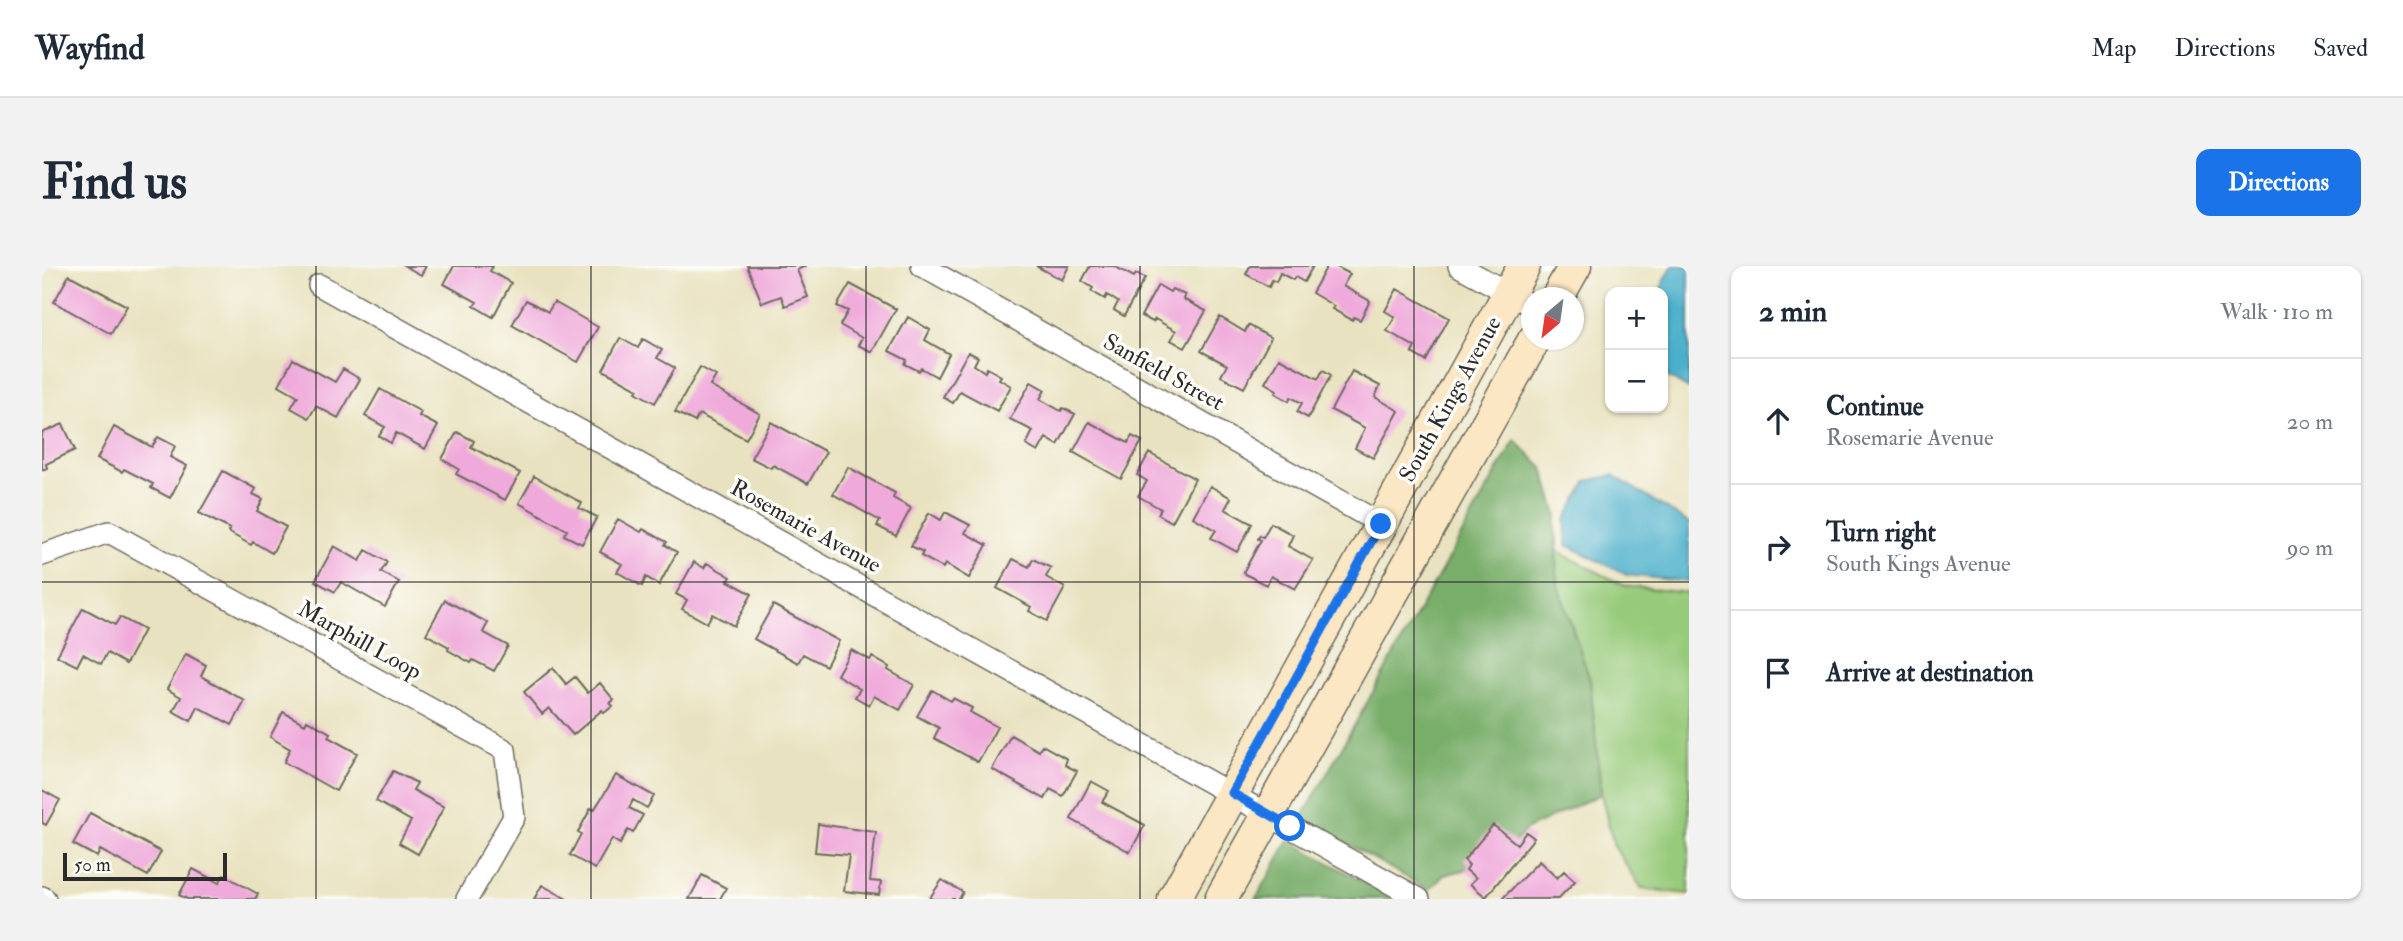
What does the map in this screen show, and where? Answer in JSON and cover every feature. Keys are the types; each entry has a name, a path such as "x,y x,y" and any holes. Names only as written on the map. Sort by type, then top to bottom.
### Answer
{"main road":[{"name":"South Kings Avenue","path":"1174,899 1381,524 1520,300 1524,266"},
{"path":"1564,287 1575,266"},
{"name":"South Kings Avenue","path":"1221,899 1528,350"}],"street":[{"name":"Sanfield Street","path":"922,266 1381,524"},
{"path":"1459,266 1520,300"},
{"name":"Rosemarie Avenue","path":"319,285 1419,899"},
{"name":"Marphill Loop","path":"42,555 109,532 505,750 514,817 467,899"}],"green space":[{"path":"1515,440 1543,468 1557,515 1557,583 1590,680 1601,794 1525,830 1500,861 1444,875 1429,890 1302,818"},
{"path":"1556,533 1558,550 1562,554 1625,586 1689,593 1689,894 1642,889 1614,846 1601,794 1590,680 1557,583"},
{"path":"1289,840 1393,899 1256,899"}],"water":[{"path":"1672,266 1689,266 1689,389 1668,377 1668,287 1662,287"},
{"path":"1613,475 1689,523 1689,582 1627,575 1567,545 1565,521 1587,481"}],"building":[{"path":"405,266 426,266 421,275"},
{"path":"454,266 493,266 490,271 511,283 493,317 474,306 477,302 444,284"},
{"path":"747,266 806,266 797,270 808,297 785,306 781,296 762,303"},
{"path":"1036,266 1069,266 1062,280"},
{"path":"1090,266 1114,266 1134,277 1136,274 1145,278 1124,316 1114,310 1118,302 1107,295 1105,299 1091,291 1093,288 1082,281"},
{"path":"1250,266 1313,266 1304,282 1280,273 1276,282 1272,280 1269,287 1246,274"},
{"path":"1327,266 1335,266 1350,274 1343,286 1370,301 1360,320 1354,317 1352,320 1332,309 1334,306 1312,293"},
{"path":"69,275 127,306 111,334 54,302"},
{"path":"850,284 896,309 872,352 858,345 862,338 840,325 848,311 837,306"},
{"path":"1158,285 1170,292 1172,289 1185,295 1183,299 1206,311 1185,348 1171,340 1176,331 1155,319 1153,322 1141,316"},
{"path":"1397,289 1449,318 1426,361 1412,353 1415,347 1387,331 1395,317 1385,311"},
{"path":"526,300 548,312 554,302 598,327 578,362 512,325"},
{"path":"908,317 930,330 925,340 949,354 937,377 921,368 919,371 905,364 907,360 889,351"},
{"path":"1220,317 1245,332 1248,325 1271,338 1244,388 1221,376 1227,365 1201,351"},
{"path":"620,338 638,348 643,339 662,350 657,358 675,368 655,403 636,392 638,389 603,370"},
{"path":"968,352 978,357 974,365 985,372 987,368 1011,386 997,411 960,391 953,403 943,397"},
{"path":"1279,358 1318,379 1323,370 1331,375 1308,418 1297,412 1302,403 1291,397 1289,401 1265,383"},
{"path":"293,359 335,382 343,369 360,379 338,418 316,406 309,418 291,408 298,396 279,385"},
{"path":"700,367 716,376 710,386 760,414 746,439 699,414 695,422 675,412"},
{"path":"1352,371 1380,386 1375,397 1399,411 1373,458 1355,448 1365,428 1331,410"},
{"path":"1031,382 1045,390 1040,399 1061,411 1063,408 1075,414 1058,445 1046,438 1038,452 1026,445 1033,431 1010,419"},
{"path":"380,389 421,412 419,416 438,426 425,449 396,433 391,443 379,436 385,427 365,416"},
{"path":"771,422 826,452 808,484 773,465 771,468 751,458"},
{"path":"1089,422 1128,443 1132,436 1142,441 1121,479 1073,452"},
{"path":"63,424 75,450 46,464 47,468 42,470 42,433"},
{"path":"114,427 152,447 158,437 175,446 170,457 187,466 170,498 151,488 153,484 97,459"},
{"path":"457,432 474,441 471,447 520,473 505,500 456,474 459,469 442,459"},
{"path":"1149,453 1195,479 1172,522 1158,514 1161,509 1138,496 1147,481 1137,475"},
{"path":"848,467 895,493 893,498 911,508 896,536 877,526 880,521 833,494"},
{"path":"223,471 256,489 253,494 263,499 257,511 286,527 272,553 253,542 251,545 228,532 230,529 199,513"},
{"path":"534,476 582,503 579,508 597,517 582,544 564,535 567,530 519,503"},
{"path":"1210,486 1231,498 1225,509 1252,524 1237,552 1211,538 1216,530 1193,517"},
{"path":"945,512 970,525 965,533 987,545 969,578 945,564 943,568 921,556 923,552 911,546 929,513 941,520"},
{"path":"618,519 667,542 665,545 677,552 659,585 646,577 642,586 617,572 622,564 600,552"},
{"path":"1271,523 1293,535 1288,546 1313,560 1295,589 1271,576 1266,585 1243,573 1261,540 1258,539 1260,535 1263,537"},
{"path":"334,546 360,561 366,550 387,562 381,572 399,582 385,607 341,582 335,592 315,581"},
{"path":"1013,559 1029,567 1033,559 1051,568 1046,577 1065,588 1047,621 1029,611 1031,607 997,588"},
{"path":"694,562 704,568 707,563 731,577 728,581 752,594 734,626 712,614 707,623 682,609 687,600 676,594"},
{"path":"445,600 488,623 483,632 508,646 494,671 473,660 471,663 426,634"},
{"path":"773,605 839,641 826,666 803,654 798,663 754,639"},
{"path":"83,608 115,625 120,617 144,630 126,664 107,653 101,664 83,654 77,666 57,656"},
{"path":"851,650 870,660 872,657 914,685 900,710 874,696 869,705 855,697 860,689 837,675"},
{"path":"186,654 206,665 201,676 245,701 232,725 198,707 191,721 173,711 181,697 167,689"},
{"path":"553,668 566,684 575,677 588,693 600,683 614,700 610,703 613,706 604,713 602,710 573,735 549,708 542,714 524,692"},
{"path":"932,690 951,701 953,698 972,708 970,712 997,727 978,762 934,738 939,728 917,716"},
{"path":"283,712 305,724 307,720 330,733 328,737 357,753 336,791 284,762 290,749 270,737"},
{"path":"1011,735 1039,751 1042,745 1067,759 1065,765 1077,771 1063,796 1050,789 1045,799 992,769"},
{"path":"393,771 417,783 413,790 444,807 418,854 399,843 411,821 376,801"},
{"path":"616,775 654,796 647,808 633,800 629,808 643,815 633,833 628,830 620,844 612,839 595,869 570,855 591,808 594,810"},
{"path":"1091,781 1109,791 1102,802 1145,825 1130,852 1071,819"},
{"path":"42,790 60,800 46,825 42,823"},
{"path":"90,813 161,852 148,876 100,850 97,857 73,844"},
{"path":"818,824 876,832 870,881 881,882 879,895 844,891 849,855 815,852"},
{"path":"1493,825 1517,844 1526,832 1534,838 1486,897 1470,884 1476,878 1466,870 1469,865 1464,860"},
{"path":"1539,861 1557,878 1564,871 1575,881 1558,899 1502,899"},
{"path":"193,869 219,883 224,875 258,894 255,899 187,899 179,895"},
{"path":"702,875 726,888 720,899 689,899"},
{"path":"942,880 963,892 959,899 929,899"},
{"path":"542,885 567,899 534,899"}],"route":[{"path":"1290,826 1232,793 1381,524"}]}
